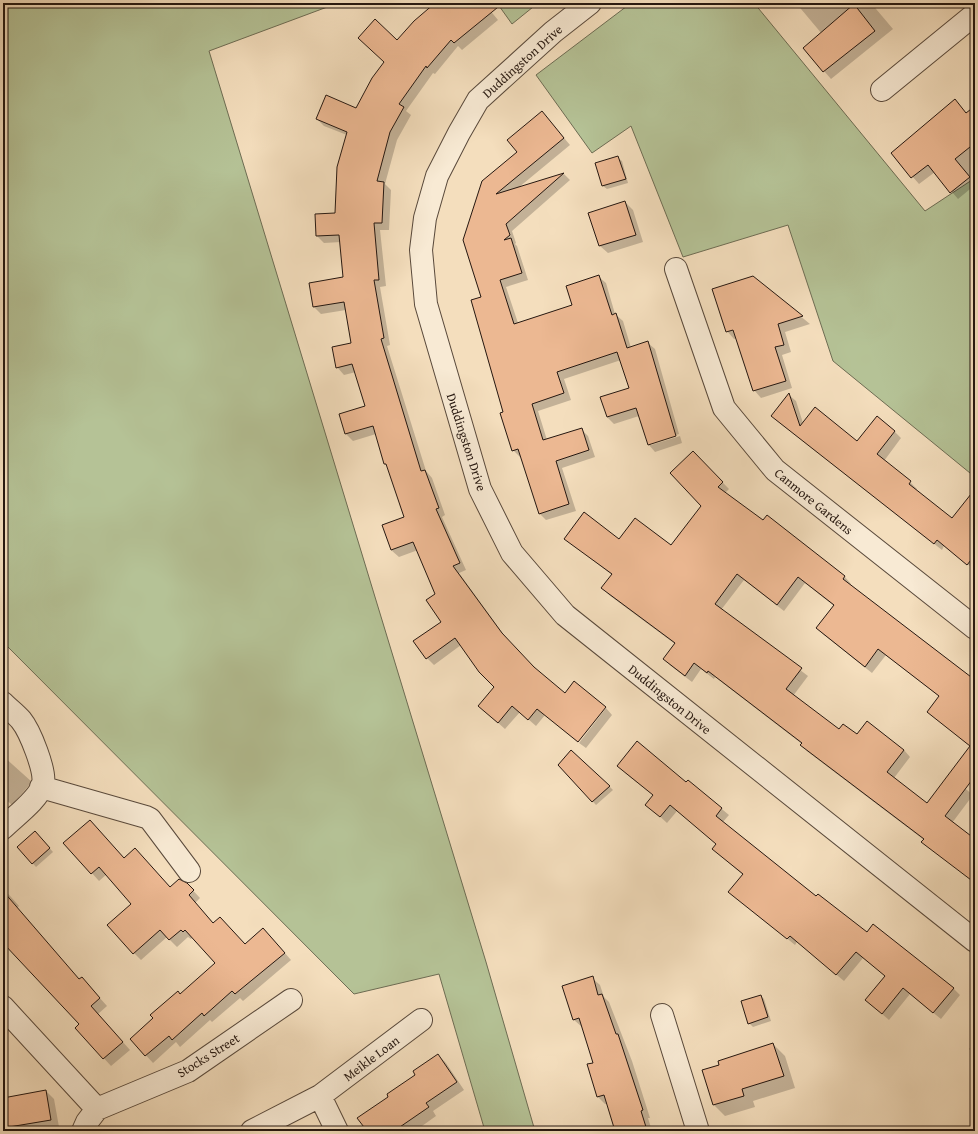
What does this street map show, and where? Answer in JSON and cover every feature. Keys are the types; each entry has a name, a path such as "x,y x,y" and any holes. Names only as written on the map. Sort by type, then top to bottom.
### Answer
{"street":[{"name":"Duddingston Drive","path":"590,3 553,32 478,100 458,133 437,176 425,218 421,250 426,304 480,489 512,553 565,615 975,941"},
{"path":"882,90 975,14"},
{"name":"Canmore Gardens","path":"676,269 724,408 775,470 975,628"},
{"path":"3,703 22,721 35,747 42,773 43,784 38,793 3,828"},
{"path":"41,787 146,817 150,820 189,871"},
{"name":"Stocks Street","path":"97,1109 188,1071 291,1000"},
{"path":"3,1007 97,1109 86,1122 83,1131"},
{"path":"662,1015 698,1131"},
{"name":"Meikle Loan","path":"252,1131 320,1096 421,1020"},
{"path":"320,1096 337,1131"}],"green space":[{"path":"3,3 338,3 209,51 486,962 535,1131 485,1131 439,974 354,994 3,642"},
{"path":"497,3 538,3 512,24"},
{"path":"631,3 754,3 925,211 975,178 975,466 970,473 833,361 788,225 683,257 631,126 592,153 536,75"}],"building":[{"path":"435,3 503,3 454,43 451,40 427,68 426,66 399,104 404,107 390,132 377,181 384,182 382,223 374,223 379,280 374,280 384,338 381,339 421,471 425,470 439,508 436,509 460,563 453,566 502,633 534,667 565,693 574,681 606,707 578,742 537,709 528,720 512,706 498,723 478,706 494,687 479,672 455,638 426,659 413,641 441,622 426,600 435,594 413,542 391,550 382,525 404,517 386,464 384,464 373,426 345,434 339,414 365,406 352,364 336,368 332,347 351,343 344,302 313,307 309,283 343,277 339,235 316,236 315,214 335,213 337,167 347,132 316,119 326,95 356,108 372,78 384,62 358,38 375,19 397,40 414,21"},
{"path":"854,4 875,31 823,72 803,48"},
{"path":"955,99 966,113 975,106 975,143 955,159 970,177 950,193 928,165 911,178 891,153"},
{"path":"542,111 564,138 496,194 564,173 506,224 510,235 504,240 511,238 522,273 500,280 514,324 572,305 566,286 599,275 612,315 616,313 627,348 648,341 676,436 648,445 636,408 607,417 600,397 629,388 617,352 557,372 564,393 532,404 543,440 582,428 589,450 556,461 569,504 539,514 518,449 512,451 500,413 503,412 471,300 481,297 463,240 482,181 517,152 507,140"},
{"path":"618,156 626,179 602,186 595,163"},
{"path":"625,201 636,235 599,246 588,213"},
{"path":"753,276 803,316 778,324 784,345 775,347 786,381 753,391 733,330 726,332 712,289"},
{"path":"789,393 800,426 815,407 857,441 877,416 895,431 877,454 911,481 909,484 952,518 975,489 975,555 967,565 937,540 934,544 771,416"},
{"path":"693,451 723,482 718,487 763,520 767,515 845,576 843,579 975,680 975,776 945,816 975,839 975,883 921,842 924,839 800,745 802,743 708,671 707,673 694,663 685,676 663,659 675,643 601,588 612,574 564,539 584,512 619,539 635,518 671,545 701,506 670,473","holes":["737,574 777,605 798,577 834,605 816,628 865,667 878,649 939,696 927,712 970,746 927,803 887,772 904,750 867,721 857,734 843,724 839,729 786,689 802,668 715,604"]},
{"path":"637,741 686,782 688,780 722,808 716,816 816,896 818,894 867,932 873,924 954,988 933,1013 903,988 882,1014 865,1000 885,976 856,952 836,975 790,936 787,939 728,892 743,874 712,849 716,844 670,805 660,817 645,805 653,795 617,766"},
{"path":"571,750 610,786 592,802 558,765"},
{"path":"90,820 124,858 135,848 170,887 179,879 187,883 194,890 189,895 213,923 220,917 245,944 263,928 285,953 235,994 232,991 204,1016 202,1013 172,1040 169,1036 145,1056 130,1039 153,1018 150,1015 178,991 180,994 215,963 185,930 183,932 181,930 169,940 160,930 133,954 107,925 131,904 99,867 91,874 63,843"},
{"path":"35,831 50,848 32,864 17,847"},
{"path":"3,891 79,979 82,977 100,998 91,1006 123,1042 103,1059 75,1028 79,1024 3,943"},
{"path":"593,976 598,995 602,994 616,1034 618,1034 643,1110 641,1111 646,1127 632,1131 615,1131 604,1095 597,1097 587,1064 593,1063 579,1018 573,1020 562,986"},
{"path":"761,995 768,1017 748,1024 741,1001"},
{"path":"773,1043 784,1076 742,1089 744,1096 713,1105 702,1070 719,1065 718,1061"},
{"path":"438,1054 457,1082 426,1103 429,1107 394,1131 367,1131 357,1118 388,1097 387,1094 415,1075 413,1071"},
{"path":"46,1090 51,1120 3,1128 3,1098"}]}
